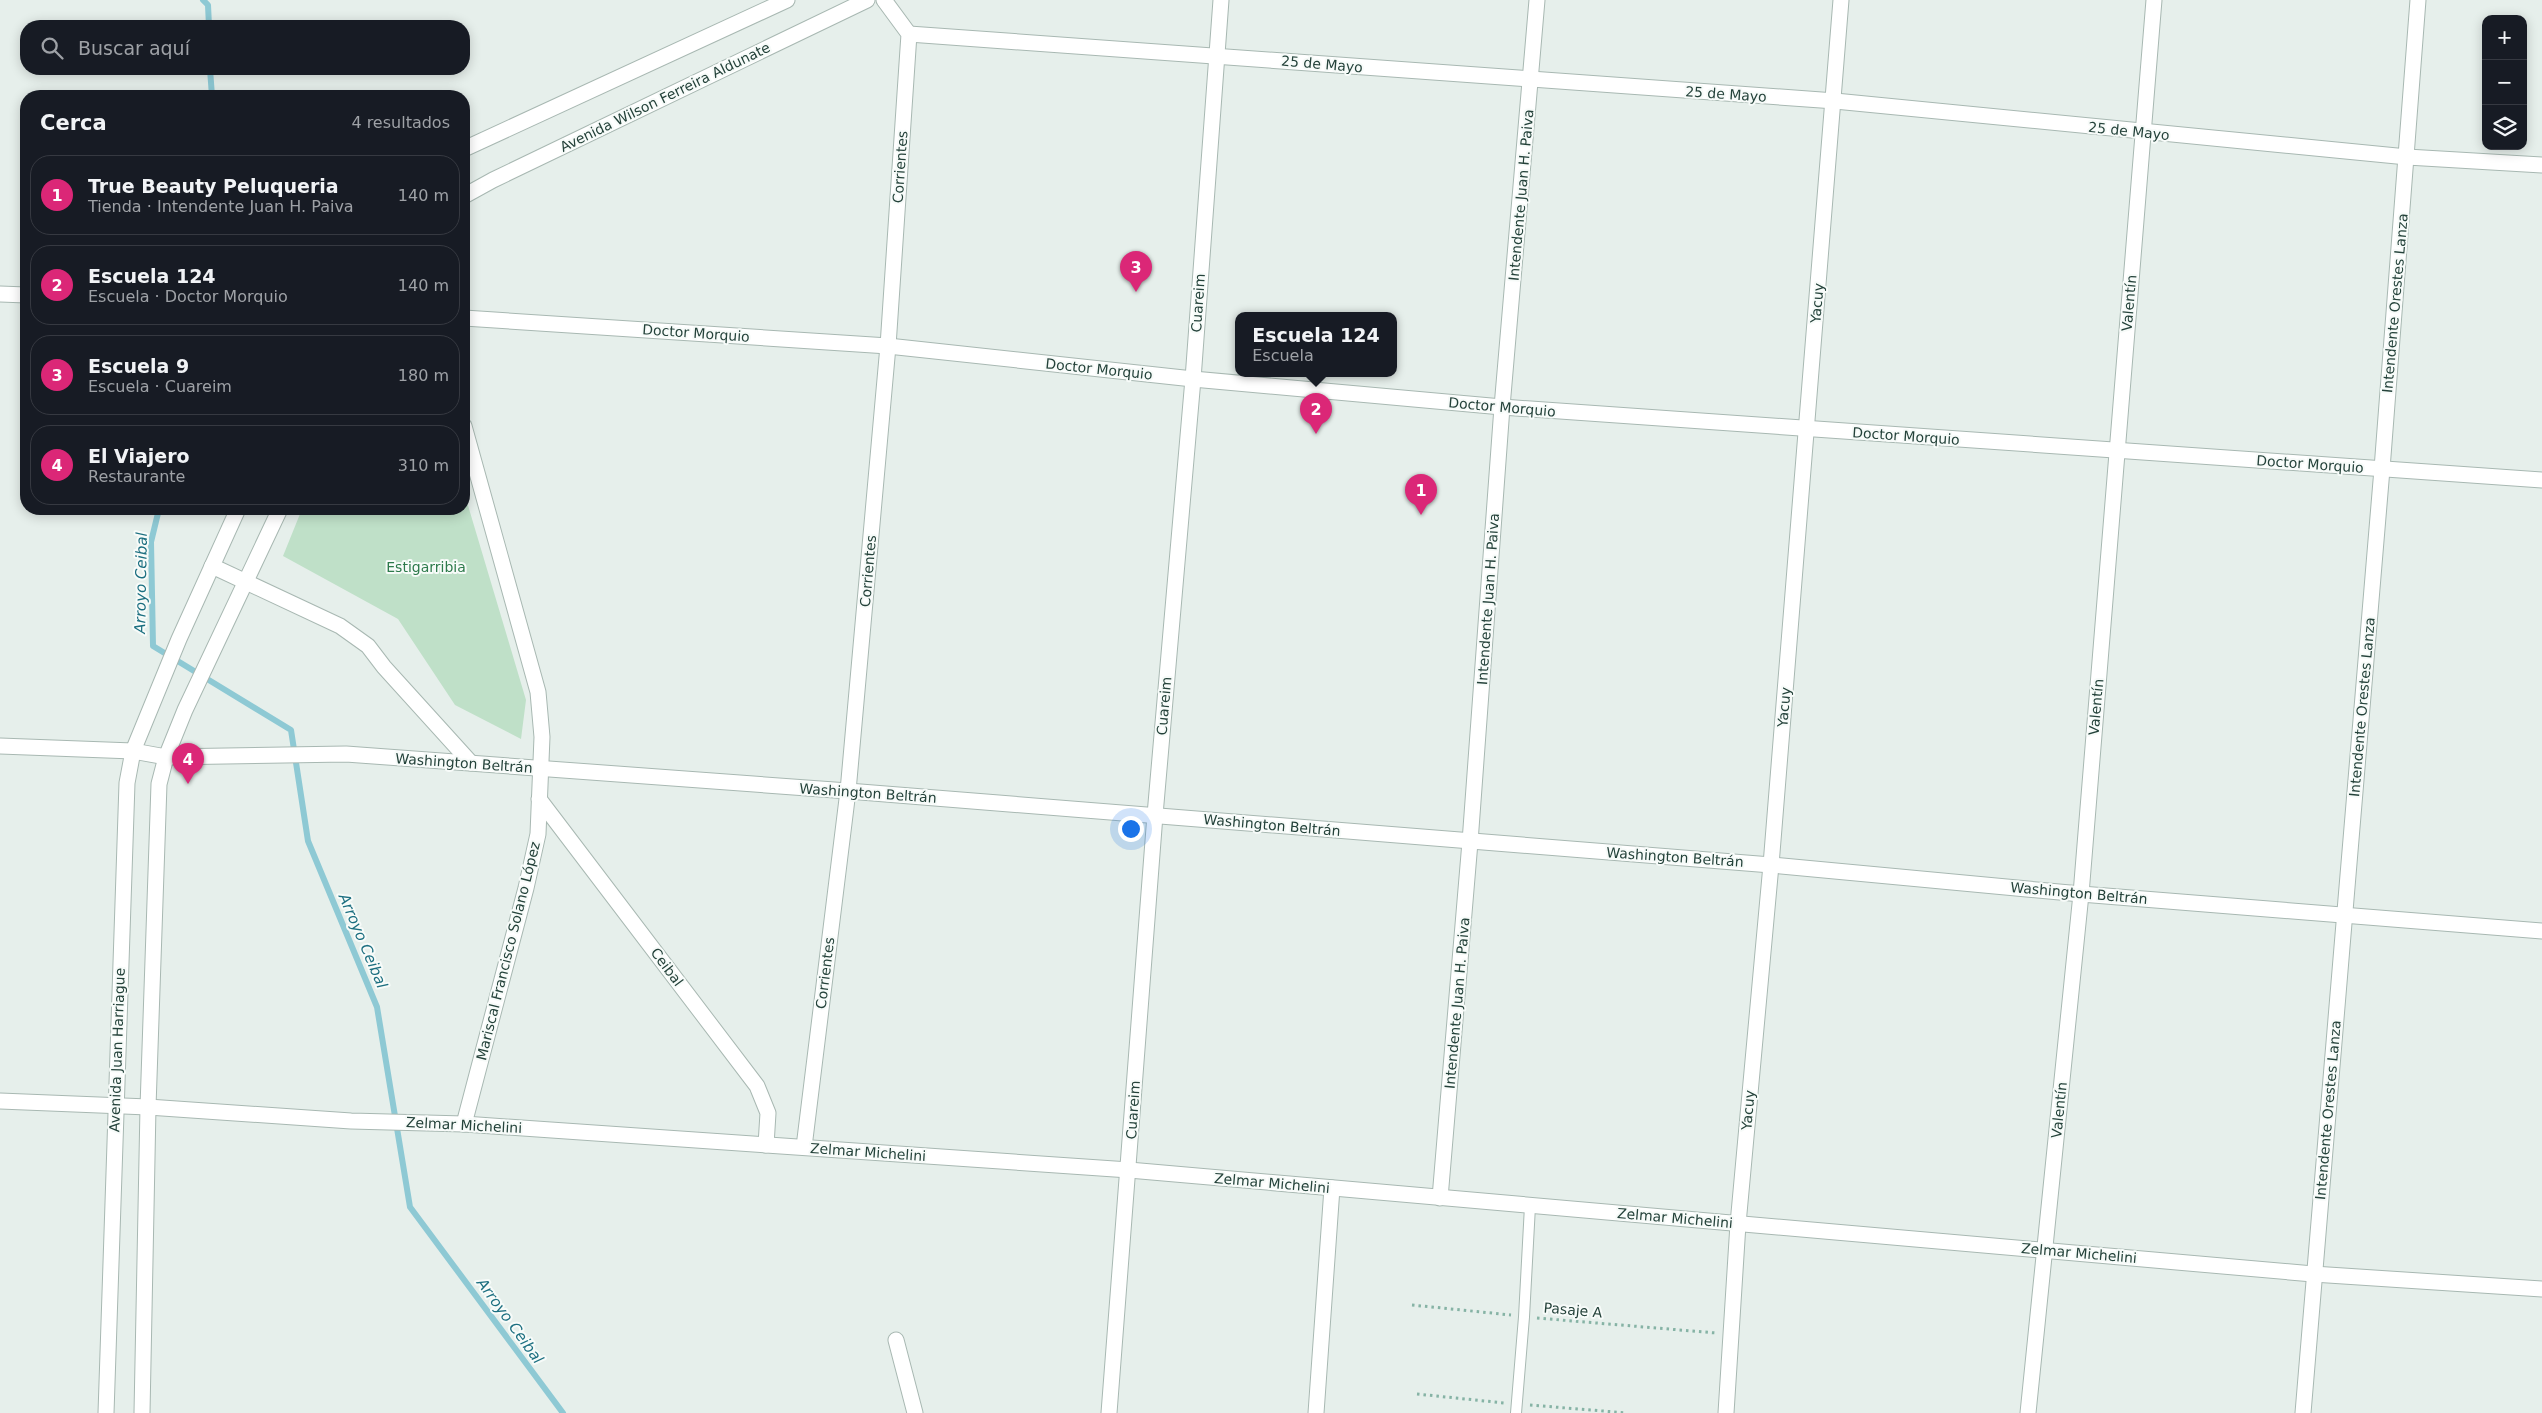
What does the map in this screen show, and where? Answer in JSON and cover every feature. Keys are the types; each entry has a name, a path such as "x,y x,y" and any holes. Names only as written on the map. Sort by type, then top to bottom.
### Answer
{"street":[{"path":"470,146 787,0"},
{"name":"Avenida Wilson Ferreira Aldunate","path":"470,193 867,0"},
{"path":"884,0 909,34"},
{"name":"Cuareim","path":"1109,1413 1129,1170 1154,815 1193,379 1221,0"},
{"name":"Intendente Juan H. Paiva","path":"1440,1198 1470,842 1502,407 1537,0"},
{"name":"Yacuy","path":"1726,1413 1733,1334 1738,1224 1771,865 1806,429 1835,101 1841,0"},
{"name":"Valentín","path":"2028,1413 2081,894 2154,0"},
{"name":"Intendente Orestes Lanza","path":"2303,1413 2382,469 2418,0"},
{"name":"25 de Mayo","path":"909,34 1835,101 2407,157 2542,165"},
{"name":"Corrientes","path":"804,1147 848,791 888,346 909,34"},
{"path":"0,294 20,295"},
{"name":"Doctor Morquio","path":"470,318 888,346 1193,379 1502,407 2542,480"},
{"name":"Mariscal Francisco Solano López","path":"464,1124 526,888 538,834 542,737 538,692 470,448"},
{"path":"235,515 212,566 340,626 368,646 384,667 471,763"},
{"path":"142,1413 148,1107 159,784 166,757 185,710 277,515"},
{"name":"Avenida Juan Harriague","path":"106,1413 114,1106 127,783 133,751 179,639 212,566"},
{"name":"Washington Beltrán","path":"0,746 133,751 166,757 346,754 540,768 1771,865 2081,894 2542,931"},
{"name":"Ceibal","path":"539,799 757,1086 768,1113 766,1145"},
{"name":"Zelmar Michelini","path":"0,1101 148,1107 351,1121 464,1124 1129,1170 2314,1274 2542,1289"},
{"path":"1316,1413 1332,1188"},
{"path":"896,1340 915,1413"}],"lane":[{"path":"1516,1413 1524,1317 1530,1206"}],"path":[{"name":"Pasaje A","path":"1412,1305 1524,1317 1733,1334"}],"green space":[{"name":"Estigarribia","path":"470,512 526,700 521,739 455,705 398,619 283,556 300,515 470,515"}],"waterway":[{"name":"Arroyo Ceibal","path":"203,0 208,5 209,20"},
{"name":"Arroyo Ceibal","path":"210,75 212,90"},
{"name":"Arroyo Ceibal","path":"158,515 151,542 153,646 291,730 308,841 377,1007 410,1207 563,1413"}],"place":[{"name":"Escuela 9","path":"1136,292"},
{"name":"Escuela 124","path":"1316,434"},
{"name":"True Beauty Peluqueria","path":"1421,515"},
{"name":"El Viajero","path":"188,784"}]}
